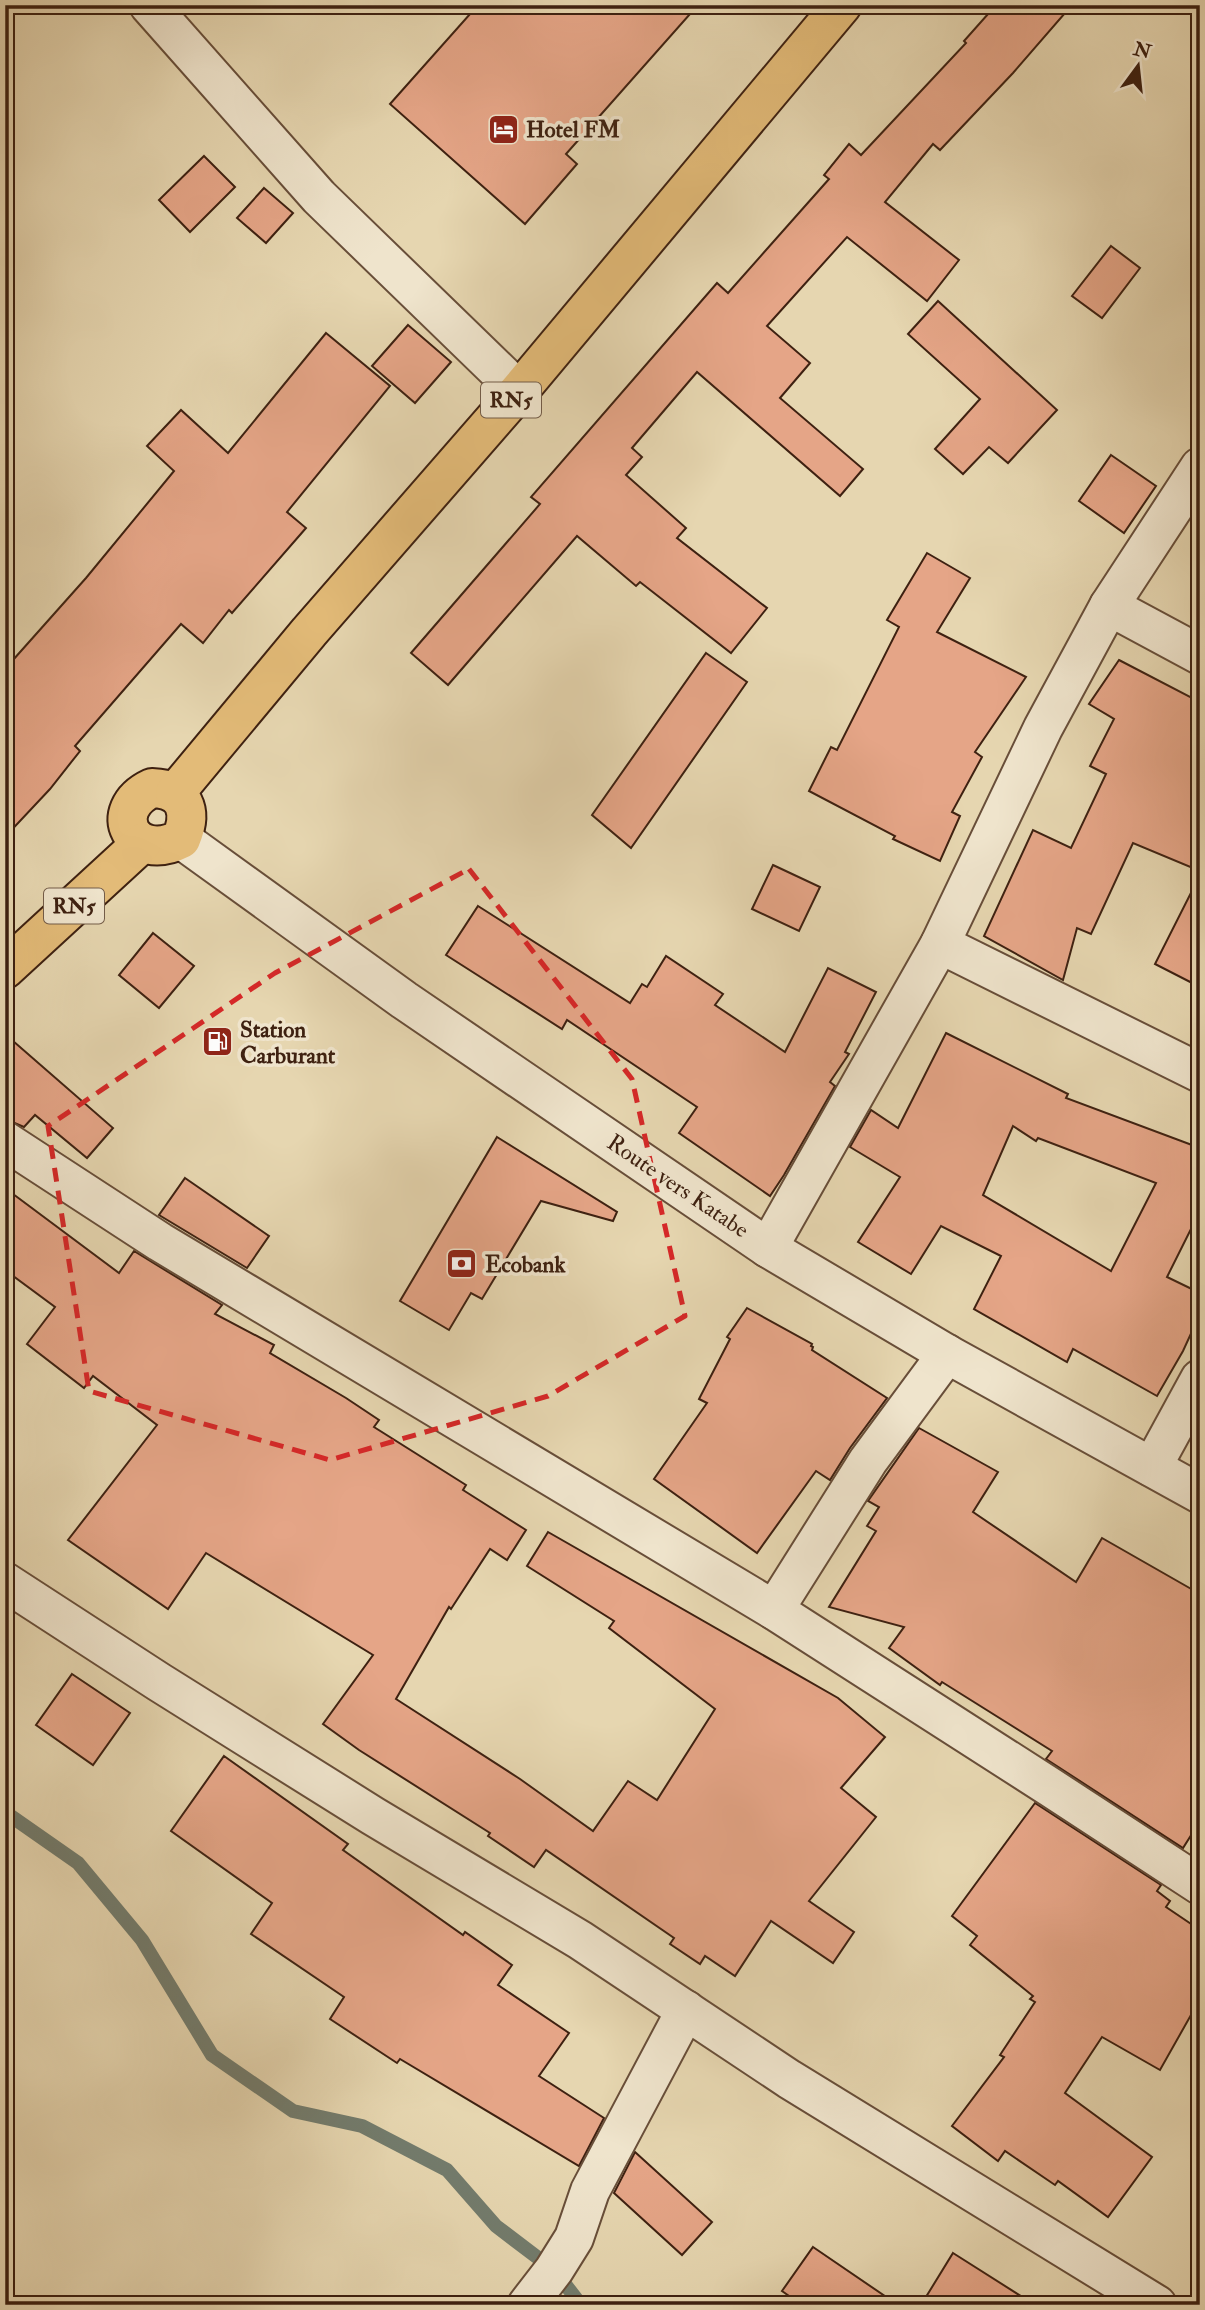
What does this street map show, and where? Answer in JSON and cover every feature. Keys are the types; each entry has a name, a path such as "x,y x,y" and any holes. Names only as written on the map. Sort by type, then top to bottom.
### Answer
{"highway":[{"name":"RN5","path":"175,793 309,632 519,391 842,5"},
{"path":"152,788 165,788 175,793 187,814 187,827 181,839 162,847 151,847 142,843 129,827 128,814 132,802 152,788"},
{"name":"RN5","path":"5,969 142,843"}],"street":[{"path":"149,5 319,197 519,391"},
{"path":"768,1248 940,944 1043,728 1109,606 1200,467"},
{"path":"1109,606 1200,654"},
{"name":"Route vers Katabe","path":"181,839 404,1000 768,1248 947,1354 1200,1494"},
{"path":"940,944 1200,1073"},
{"path":"5,1141 160,1242 774,1611 1200,1885"},
{"path":"774,1611 868,1461 947,1354"},
{"path":"1152,1466 1200,1379"},
{"path":"5,1582 373,1816 580,1940 1107,2293 1157,2305"},
{"path":"527,2305 574,2238 590,2191 686,2010"}],"highlighted area":[{"path":"469,869 632,1079 685,1316 548,1396 330,1460 89,1391 48,1126 275,973"}],"building":[{"name":"Hotel FM","path":"478,5 698,5 566,154 577,164 525,224 390,104"},
{"path":"996,5 1072,5 1013,73 940,150 933,144 885,202 959,260 927,301 847,237 767,326 810,363 780,398 863,469 840,496 697,372 632,448 642,457 626,475 686,528 677,538 767,608 731,653 640,582 636,586 577,536 448,685 411,653 540,504 531,497 717,283 728,293 829,179 824,175 849,144 861,155 966,43 964,41"},
{"path":"204,156 235,187 190,232 159,200"},
{"path":"264,188 293,213 266,243 237,218"},
{"path":"1111,246 1140,268 1102,318 1072,296"},
{"path":"938,301 1057,410 1008,463 989,447 963,474 935,449 980,399 908,334"},
{"path":"408,325 451,362 415,403 372,366"},
{"path":"326,333 390,386 287,512 306,528 232,613 229,610 203,643 181,624 75,746 80,751 50,789 5,837 5,669 86,578 174,471 147,446 181,410 228,453"},
{"path":"1111,455 1156,486 1124,533 1079,501"},
{"path":"927,553 970,578 937,632 1026,677 975,752 982,757 952,812 960,816 940,861 893,839 895,836 809,791 831,747 837,750 899,627 887,620"},
{"path":"706,653 747,682 631,848 592,815"},
{"path":"1119,660 1200,702 1200,871 1133,843 1091,934 1077,928 1063,980 984,936 1033,830 1071,848 1106,774 1090,766 1114,719 1089,704"},
{"path":"773,865 820,887 799,931 752,909"},
{"path":"1200,875 1200,987 1155,964"},
{"path":"478,906 630,1003 642,984 647,987 666,956 723,994 715,1005 785,1052 828,968 876,992 845,1052 849,1054 830,1082 835,1086 770,1196 679,1133 697,1107 567,1020 562,1029 446,955"},
{"path":"153,933 194,966 159,1008 119,975"},
{"path":"946,1033 1068,1094 1066,1098 1200,1148 1200,1211 1167,1277 1200,1293 1200,1314 1183,1351 1157,1396 1073,1349 1067,1362 974,1309 1001,1256 941,1226 911,1274 858,1242 900,1177 850,1147 871,1110 898,1128","holes":["1013,1126 1036,1141 1038,1138 1156,1183 1111,1271 983,1195"]},
{"path":"5,1034 113,1128 87,1158 35,1115 24,1127 5,1119"},
{"path":"497,1137 617,1212 613,1221 541,1201 482,1299 471,1293 449,1330 400,1301"},
{"path":"185,1178 269,1236 247,1268 159,1215"},
{"path":"5,1188 119,1273 134,1251 222,1305 215,1314 274,1345 270,1353 379,1420 374,1427 466,1485 463,1490 526,1530 507,1560 490,1549 451,1609 449,1607 396,1699 520,1779 593,1831 628,1781 657,1800 715,1709 609,1628 614,1621 527,1566 548,1532 838,1698 885,1737 841,1788 876,1817 809,1901 854,1932 833,1963 771,1921 735,1976 705,1956 700,1964 670,1944 674,1938 546,1850 534,1867 488,1836 490,1833 323,1724 373,1655 206,1553 168,1609 68,1540 157,1425 93,1376 84,1388 27,1344 55,1307 5,1270"},
{"path":"747,1308 812,1344 812,1350 887,1398 830,1480 816,1471 757,1553 654,1479 707,1403 699,1399 730,1339 727,1337"},
{"path":"919,1428 998,1472 973,1512 1076,1582 1102,1538 1200,1594 1200,1821 1183,1848 1046,1759 1052,1751 942,1682 940,1685 889,1648 904,1627 829,1607 876,1531 867,1526 879,1507 868,1501"},
{"path":"72,1674 130,1713 93,1765 36,1725"},
{"path":"224,1756 348,1844 343,1850 463,1935 465,1932 512,1965 498,1985 569,2033 539,2076 604,2118 579,2166 400,2059 397,2063 330,2019 344,1997 251,1934 272,1903 171,1831"},
{"path":"1035,1803 1161,1885 1157,1891 1170,1901 1166,1907 1200,1930 1200,1999 1160,2070 1102,2037 1065,2093 1152,2157 1108,2217 1058,2181 1055,2185 1005,2151 998,2161 952,2126 1004,2057 1000,2055 1035,2002 1030,1999 1033,1996 970,1945 977,1936 952,1916"},
{"path":"635,2152 712,2222 682,2255 614,2193"},
{"path":"813,2247 898,2305 802,2305 782,2291"},
{"path":"953,2253 1035,2305 921,2305"}],"waterway":[{"path":"5,1812 78,1863 142,1940 212,2055 293,2111 362,2126 447,2170 496,2226 554,2270 578,2301 578,2305"}],"place":[{"name":"Hotel FM","path":"503,129"},
{"name":"Station Carburant","path":"217,1042"},
{"name":"Ecobank","path":"462,1264"}]}
